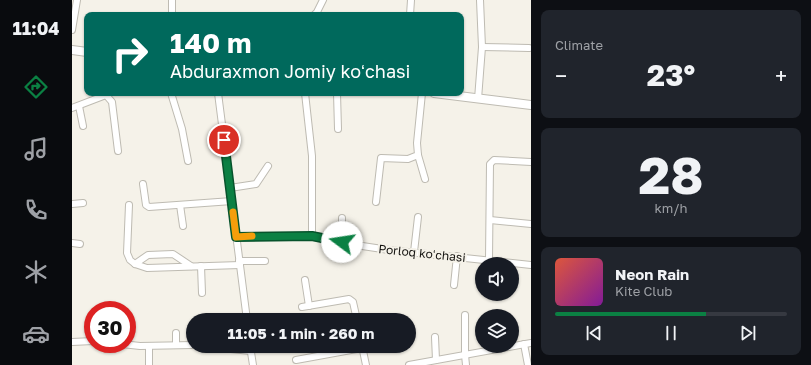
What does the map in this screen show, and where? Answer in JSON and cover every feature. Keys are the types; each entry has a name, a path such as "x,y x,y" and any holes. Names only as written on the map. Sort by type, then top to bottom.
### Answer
{"main road":[{"path":"72,50 84,52"},
{"path":"456,96 531,105"}],"street":[{"path":"72,30 78,0"},
{"path":"172,0 172,12"},
{"path":"317,12 323,0"},
{"path":"410,12 412,0"},
{"path":"478,99 482,47 480,0"},
{"path":"482,47 529,48"},
{"path":"72,108 101,96"},
{"path":"107,96 112,102 118,151"},
{"path":"172,96 182,129 188,161"},
{"path":"218,96 246,313"},
{"path":"305,96 312,156 312,236"},
{"path":"337,96 338,129"},
{"path":"422,96 416,143 425,179"},
{"path":"79,106 83,126"},
{"path":"376,202 381,158 408,160 418,155"},
{"path":"489,257 492,161 531,162"},
{"path":"230,188 256,184 268,166"},
{"path":"143,184 147,206 232,201"},
{"path":"72,204 83,203"},
{"path":"129,205 127,253 130,260 135,264 146,268 201,266 265,261"},
{"path":"180,205 182,226"},
{"path":"342,218 342,242"},
{"path":"414,252 418,218"},
{"path":"490,220 531,224"},
{"name":"Porloq koʻchasi","path":"236,237 312,236 342,242 414,252 475,258"},
{"path":"72,243 80,244"},
{"path":"135,264 148,255 173,254 191,266"},
{"path":"454,285 457,256"},
{"name":"Porloq koʻchasi","path":"519,264 531,265"},
{"path":"201,266 202,294"},
{"path":"305,280 305,306 349,299 353,302 355,313"},
{"path":"465,315 466,365"},
{"path":"176,333 176,344"},
{"path":"435,337 436,360"},
{"path":"72,342 84,341"},
{"path":"409,365 531,343"},
{"path":"524,344 528,365"},
{"path":"136,345 186,345"},
{"path":"149,346 149,365"},
{"path":"252,353 253,365"},
{"path":"296,360 332,353"},
{"path":"363,353 366,365"}],"slow traffic":[{"path":"233,212 236,237 252,236"}],"route":[{"path":"224,140 236,237 312,236 329,238 342,242"}]}
